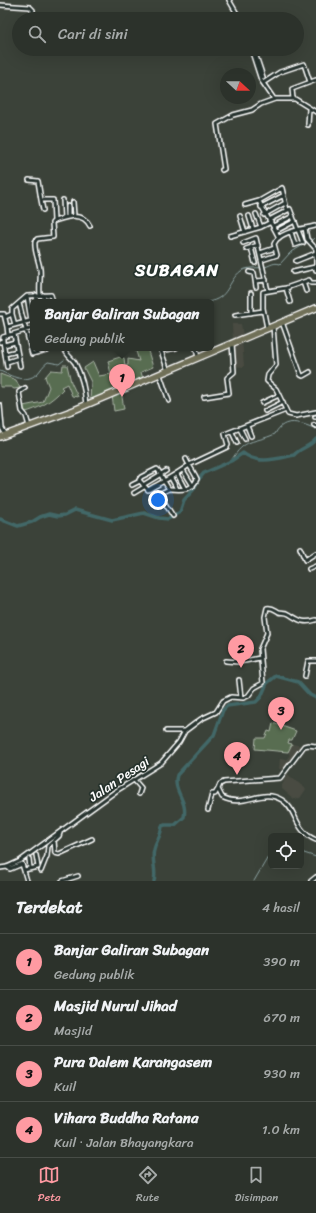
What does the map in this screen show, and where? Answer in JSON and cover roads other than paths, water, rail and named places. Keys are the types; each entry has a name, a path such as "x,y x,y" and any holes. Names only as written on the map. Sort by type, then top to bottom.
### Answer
{"highway":[{"path":"214,351 316,308"},
{"path":"3,436 86,405 214,351"}],"street":[{"path":"229,0 236,12"},
{"path":"0,5 30,6 33,12"},
{"path":"255,56 263,83 275,99"},
{"path":"256,59 263,77"},
{"path":"263,83 280,72 304,64 310,82"},
{"path":"293,99 292,89 307,85 316,80"},
{"path":"222,170 224,169 217,124 233,115 252,110 261,104 275,99 293,99 316,112"},
{"path":"308,126 309,108"},
{"path":"29,180 38,181 43,210"},
{"path":"245,205 259,201 282,188 287,210"},
{"path":"261,207 284,195"},
{"path":"41,200 53,200 54,221 52,222 53,237 37,239 34,242 35,255 41,270 38,281 40,295 43,299"},
{"path":"63,200 66,217"},
{"path":"259,201 264,215 271,223 279,238"},
{"path":"73,202 74,216"},
{"path":"264,215 285,203"},
{"path":"66,217 68,206"},
{"path":"287,210 290,209 298,228 302,243"},
{"path":"271,223 287,210"},
{"path":"256,214 261,227"},
{"path":"54,221 74,216 86,220 90,226"},
{"path":"240,216 245,232"},
{"path":"249,216 253,229"},
{"path":"230,236 293,216"},
{"path":"276,231 295,222"},
{"path":"262,260 277,255 274,242 279,238 298,228 314,226 313,231"},
{"path":"305,228 308,239 316,249 316,270"},
{"path":"291,232 295,245 308,239"},
{"path":"242,243 256,238 268,291"},
{"path":"246,249 258,245"},
{"path":"251,247 255,263"},
{"path":"260,253 275,248"},
{"path":"296,261 316,253"},
{"path":"293,272 316,267"},
{"path":"249,272 254,272 256,288"},
{"path":"256,281 266,280"},
{"path":"316,283 311,283 309,280 286,288 263,293 263,312 270,327 276,364 267,379 276,389 288,414 292,416 316,412"},
{"path":"303,282 306,291"},
{"path":"286,288 290,302"},
{"path":"251,293 251,313"},
{"path":"38,299 40,295"},
{"path":"15,324 12,309 27,296 51,295 52,299"},
{"path":"27,296 30,310"},
{"path":"18,304 29,338"},
{"path":"235,315 263,312"},
{"path":"0,314 4,313 8,335"},
{"path":"5,317 12,314"},
{"path":"7,327 30,320"},
{"path":"282,322 301,375 303,376 310,372"},
{"path":"7,367 2,337 30,329"},
{"path":"14,334 20,366"},
{"path":"2,343 15,342"},
{"path":"204,397 229,393 227,378 234,372 232,343"},
{"path":"5,354 17,351"},
{"path":"33,351 33,354 43,351"},
{"path":"66,351 76,364 83,383 86,405"},
{"path":"161,351 168,371"},
{"path":"197,351 198,358"},
{"path":"6,362 18,358"},
{"path":"160,374 169,401"},
{"path":"25,388 20,390 20,397 22,411 26,416 28,426"},
{"path":"262,403 279,395"},
{"path":"265,411 283,402"},
{"path":"0,405 3,436"},
{"path":"140,481 148,490 171,478 189,465 227,447 228,445 224,436 286,410"},
{"path":"247,426 251,436"},
{"path":"240,430 244,439"},
{"path":"232,432 238,443"},
{"path":"152,497 170,489 185,489 193,486 197,479 186,459"},
{"path":"132,485 140,481 140,477 156,469 161,474 170,489"},
{"path":"183,470 193,486"},
{"path":"134,493 166,471"},
{"path":"177,474 185,489"},
{"path":"171,478 177,489"},
{"path":"159,494 173,516"},
{"path":"300,548 305,560 316,553"},
{"path":"309,568 316,566"},
{"name":"Jalan Pesagi","path":"60,833 117,791 135,781 161,763 178,744 186,731 201,719 216,712 222,701 234,697 241,698 249,696 254,688 264,682 260,658 260,646 267,633 265,617 267,608 288,613 298,620 309,622 316,620"},
{"path":"226,661 239,662 260,658"},
{"path":"305,676 308,661 316,661"},
{"path":"239,680 241,698"},
{"path":"166,731 186,731"},
{"path":"208,810 212,794 216,794 220,784 224,782 280,778 305,746 316,746"},
{"path":"135,781 141,788 139,794"},
{"path":"218,789 222,797 228,799 246,801 267,795 282,800 303,832 316,840"},
{"path":"41,871 48,856 48,846 60,835 60,833"},
{"path":"7,868 60,833"},
{"path":"54,840 55,853 59,854 92,839"},
{"path":"24,870 38,867 36,855"},
{"path":"29,859 30,868"},
{"path":"0,868 12,869 22,864 27,881"},
{"path":"62,881 78,876"},
{"path":"311,881 316,877"}],"waterway":[{"path":"311,241 316,236"},
{"path":"214,300 224,294 236,275 241,271 278,263 280,264 290,253 308,242"},
{"path":"0,371 23,379 37,374 48,362 59,364 64,360"},
{"path":"231,461 236,453 245,445 275,434 279,428 288,423 299,423 316,429"},
{"path":"0,519 18,526 32,522 49,514 58,516 65,515 75,510 112,520 144,513 159,518 168,519 180,512 184,500 194,489 198,480 204,473 231,461 243,453 249,457 261,460 294,455 316,439"},
{"path":"154,881 155,873 153,854 162,826 175,825 184,817 185,811 177,786 177,775 214,735 223,710 227,706 256,702 261,697 267,683 276,676 298,682 310,695 316,698"},
{"path":"304,853 316,857"},
{"path":"254,881 268,857"}],"place":[{"name":"Banjar Galiran Subagan","path":"122,397"},
{"name":"Masjid Nurul Jihad","path":"241,668"},
{"name":"Pura Dalem Karangasem","path":"281,730"},
{"name":"Vihara Buddha Ratana","path":"237,775"}],"district":[{"name":"SUBAGAN","path":"177,270"}]}
